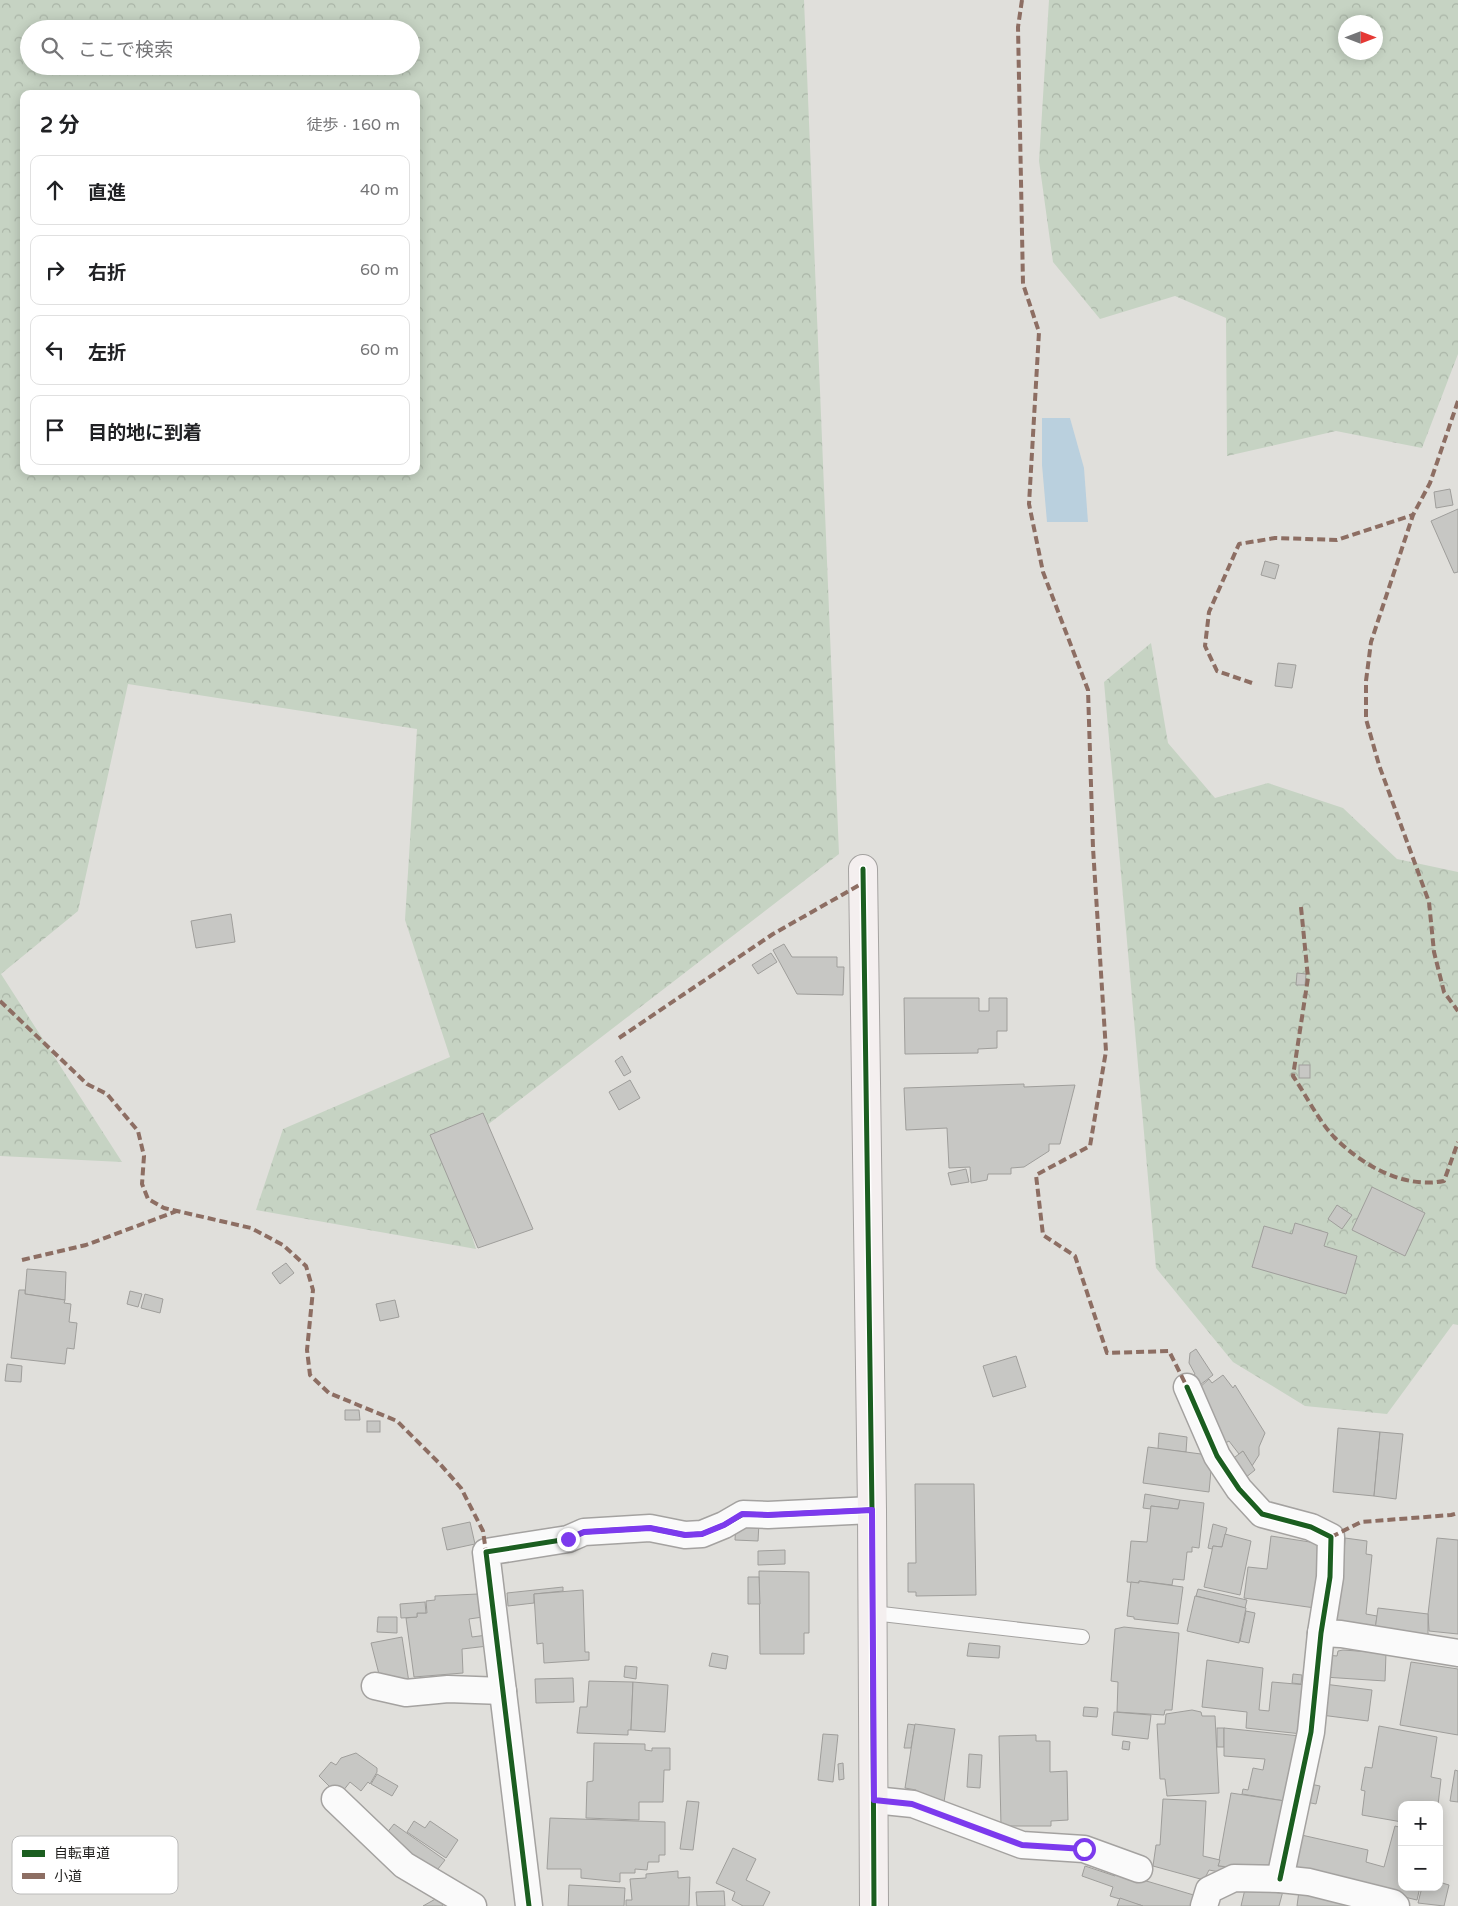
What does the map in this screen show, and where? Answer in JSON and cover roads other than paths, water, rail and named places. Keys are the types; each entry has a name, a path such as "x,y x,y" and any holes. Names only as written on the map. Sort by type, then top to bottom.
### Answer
{"street":[{"path":"863,869 872,1510 874,1906"},
{"path":"1187,1387 1217,1456 1239,1489 1262,1514 1311,1527 1331,1537 1330,1578 1321,1633 1311,1732 1280,1879"},
{"path":"528,1906 486,1552 568,1539 584,1532 650,1528 685,1535 702,1534 724,1525 742,1514 768,1515 872,1510"},
{"path":"1321,1633 1341,1634 1458,1652"},
{"path":"375,1686 406,1693 448,1689 504,1691"},
{"path":"335,1799 404,1865 473,1906"},
{"path":"874,1800 912,1804 1022,1845 1084,1849 1138,1870"},
{"path":"1204,1906 1209,1890 1234,1878 1309,1882 1346,1890 1393,1903 1396,1906"}],"lane":[{"path":"873,1614 1082,1637"}],"water":[{"path":"1042,418 1070,418 1084,468 1088,522 1047,522 1042,465"}]}
